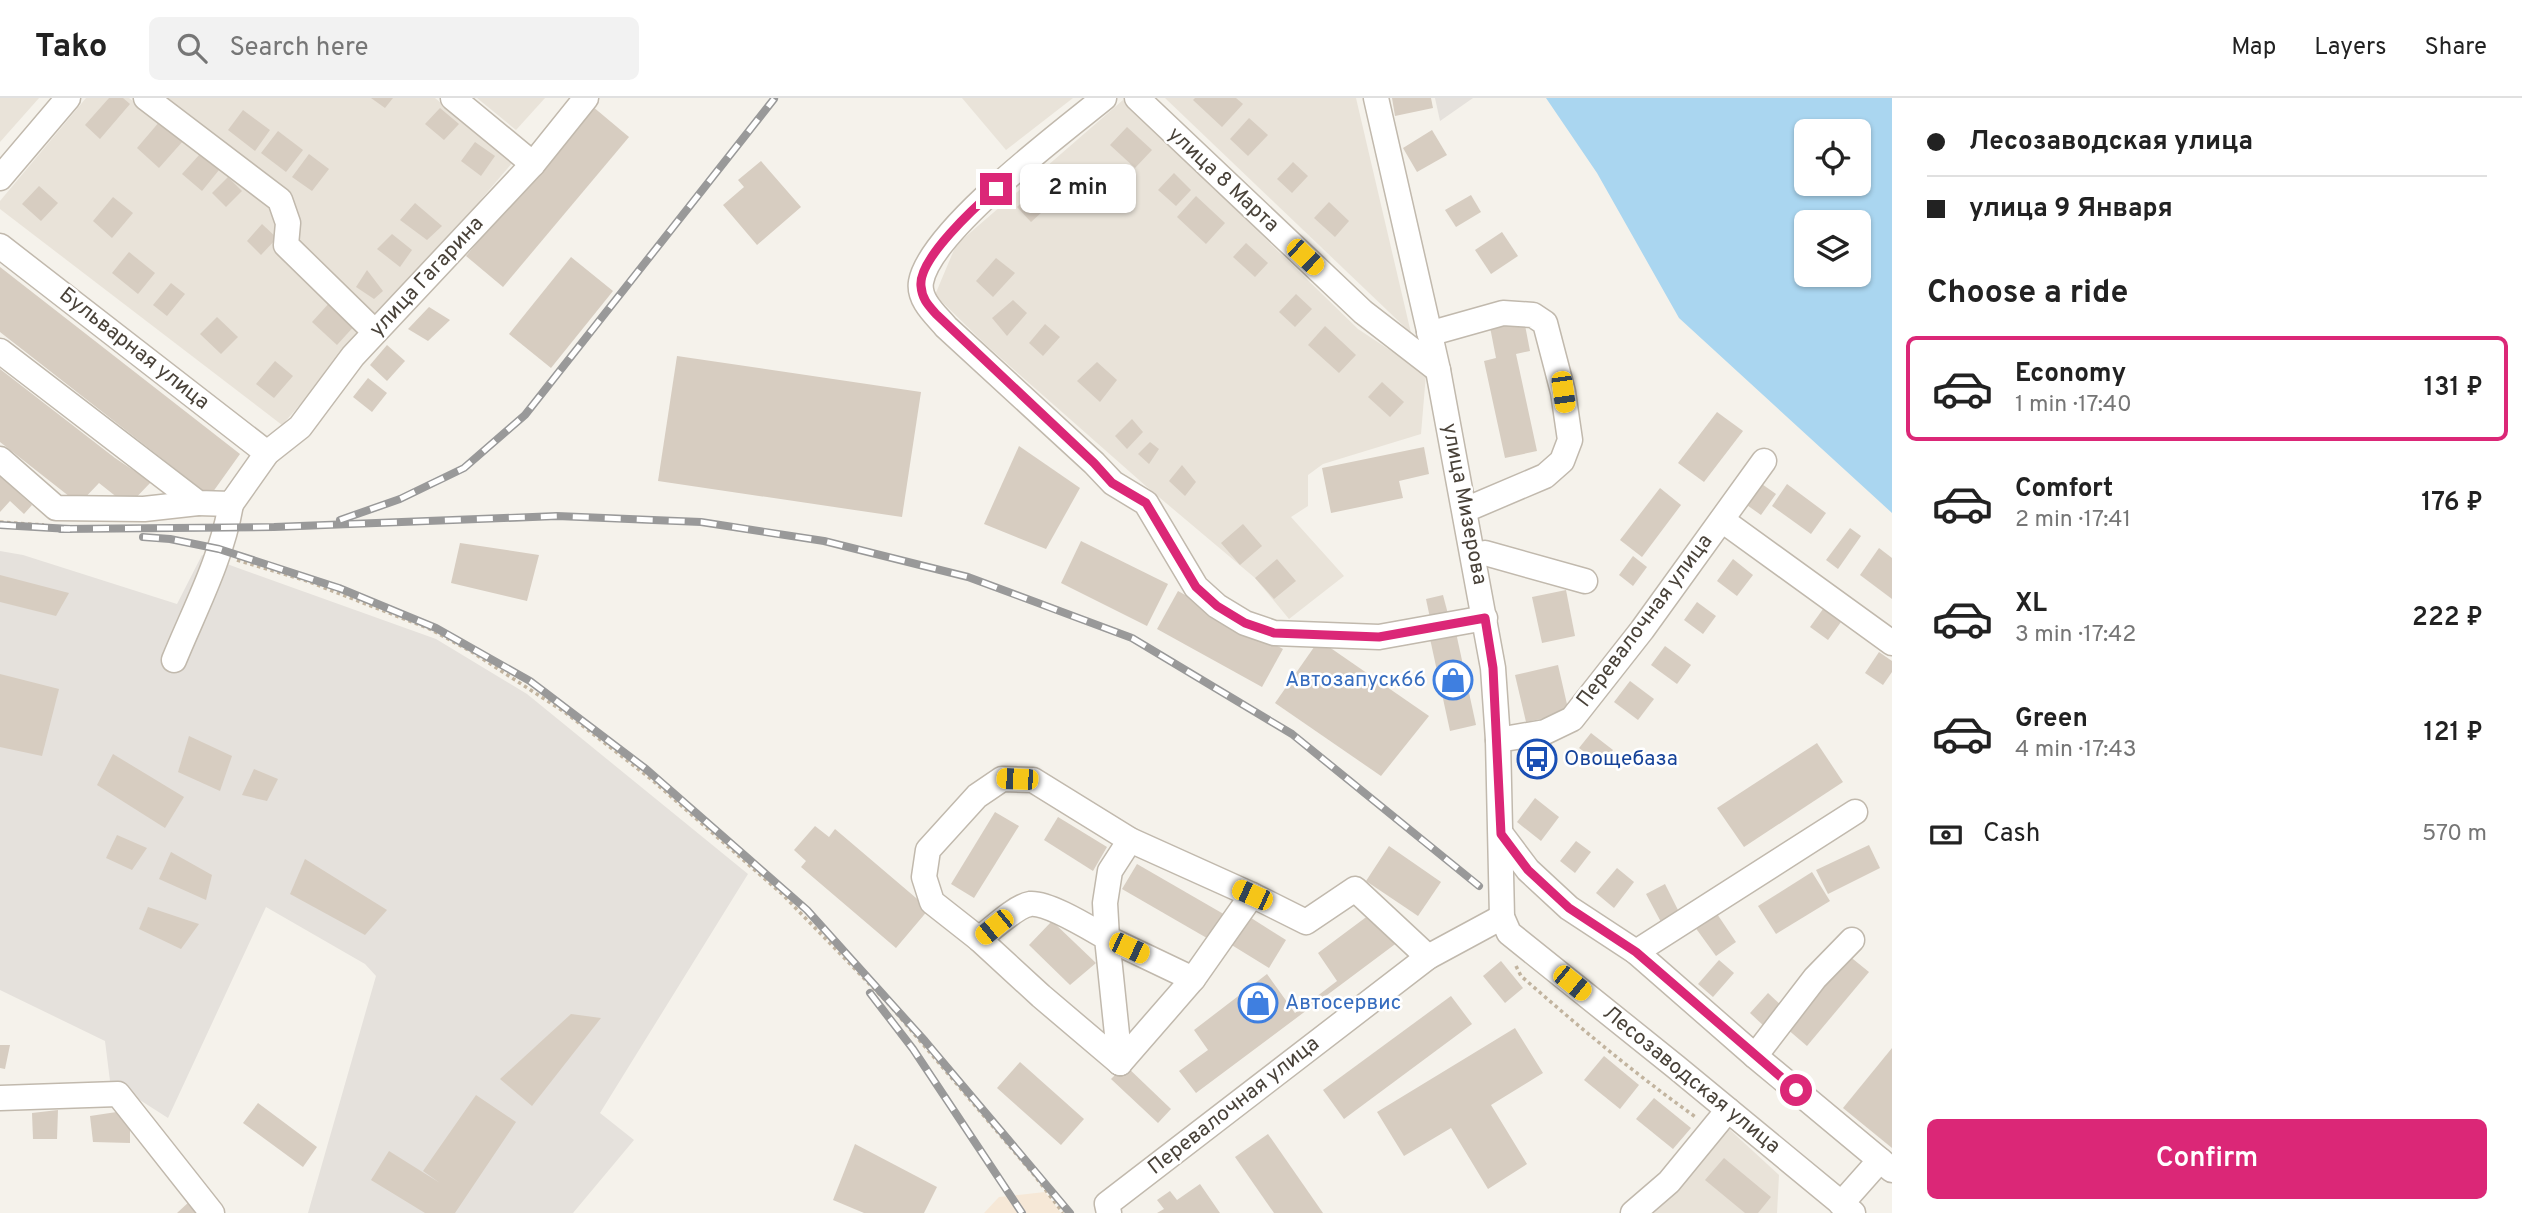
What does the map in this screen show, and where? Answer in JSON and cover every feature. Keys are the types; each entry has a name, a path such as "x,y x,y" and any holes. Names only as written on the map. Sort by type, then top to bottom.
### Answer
{"street":[{"path":"0,177 68,98"},
{"path":"146,98 280,200 288,223 286,245 375,332"},
{"path":"453,98 533,164"},
{"name":"улица Гагарина","path":"232,504 267,453 300,427 353,356 533,164 586,98"},
{"path":"1104,98 1029,159 962,219 933,256 920,283 925,302 947,327 1020,393 1112,483 1146,503 1196,587 1217,606 1245,623 1274,633 1379,637 1485,618"},
{"name":"улица 8 Марта","path":"1137,98 1363,312 1438,370"},
{"name":"улица Мизерова","path":"1376,98 1438,370 1493,668 1498,740 1502,917"},
{"name":"Бульварная улица","path":"0,246 267,453"},
{"path":"1429,332 1503,313 1533,315 1545,323 1563,392 1570,440 1562,461 1545,476 1465,510"},
{"path":"0,351 198,503"},
{"path":"0,459 56,508 144,509 198,503 232,504 218,554 174,660"},
{"name":"Перевалочная улица","path":"1498,740 1545,733 1572,719 1642,630 1764,461"},
{"path":"1722,520 1892,643"},
{"path":"1473,555 1485,553 1585,581"},
{"path":"1120,1063 933,902 925,877 928,850 977,796 1002,779 1033,780 1130,840 1306,922 1355,889 1428,957"},
{"path":"1636,952 1855,812"},
{"path":"1501,834 1528,870 1569,908 1636,952 1886,1165 1847,1208"},
{"path":"1120,1063 1105,903 1110,871 1130,840"},
{"path":"1120,1063 1193,979 1252,895"},
{"path":"979,939 1009,915 1030,904 1052,909 1193,979"},
{"name":"Перевалочная улица","path":"1108,1208 1428,957 1502,917"},
{"name":"Лесозаводская улица","path":"1502,917 1509,933 1847,1208"},
{"path":"1755,1056 1815,978 1852,940"},
{"path":"0,1098 118,1094 212,1213"},
{"path":"1633,1213 1669,1182 1728,1110"}],"path":[{"path":"218,554 307,580 430,629 472,652 566,713 651,779 782,894 877,992 1035,1176 1063,1213"}],"shaded area":[{"path":"0,98 39,98 0,142"},
{"path":"86,98 129,98 270,205 364,333 282,425 0,209 0,201"},
{"path":"160,98 435,98 513,162 377,321 295,244 292,201"},
{"path":"477,98 545,98 516,130"},
{"path":"962,98 1073,98 1006,150"},
{"path":"1165,98 1356,98 1411,333"},
{"path":"1435,98 1473,98 1440,121"},
{"path":"1123,100 1358,329 1426,374 1421,434 1323,464 1308,475 1308,506 1291,517 1344,576 1289,619 1255,578 986,345 935,295 956,245"},
{"path":"0,551 23,555 177,604 202,555 436,639 527,694 748,874 600,1113 634,1140 573,1213 308,1213 376,976 365,964 266,907 168,1118 110,1081 105,1041 0,990"},
{"path":"1729,1129 1779,1175 1777,1213 1643,1213"},
{"path":"1045,1192 1061,1213 984,1213 999,1197"}],"water":[{"path":"1546,98 1892,98 1892,513 1679,318 1597,173"}],"building":[{"path":"109,98 123,98 130,104 100,139 85,125"},
{"path":"371,98 393,98 385,108"},
{"path":"1236,98 1243,104 1222,127 1193,100"},
{"path":"1392,98 1431,98 1433,108 1395,116"},
{"path":"592,106 629,137 503,287 466,256"},
{"path":"440,108 459,124 444,140 425,124"},
{"path":"243,110 270,130 255,151 228,130"},
{"path":"1249,118 1268,135 1248,156 1230,139"},
{"path":"160,121 183,141 159,168 137,148"},
{"path":"1127,127 1152,150 1135,168 1110,145"},
{"path":"1432,130 1447,155 1417,172 1403,148"},
{"path":"278,131 303,150 286,172 261,153"},
{"path":"475,142 495,156 481,176 461,161"},
{"path":"200,154 219,170 202,191 182,174"},
{"path":"309,154 329,169 312,191 292,177"},
{"path":"761,161 801,207 757,245 723,205 744,187 738,180"},
{"path":"1293,162 1308,176 1292,193 1277,179"},
{"path":"1174,173 1191,190 1176,206 1158,190"},
{"path":"228,177 242,191 226,207 212,193"},
{"path":"39,186 58,203 41,221 22,204"},
{"path":"1038,187 1052,203 1031,222 1017,207"},
{"path":"1471,195 1481,212 1456,227 1445,210"},
{"path":"1196,196 1225,223 1206,244 1177,217"},
{"path":"113,197 133,213 112,238 93,221"},
{"path":"1329,202 1349,221 1335,237 1314,218"},
{"path":"415,203 442,226 427,240 400,220"},
{"path":"262,224 277,238 261,255 247,241"},
{"path":"1502,232 1518,256 1491,274 1475,250"},
{"path":"392,234 412,250 400,267 377,249"},
{"path":"1246,243 1268,263 1255,277 1233,257"},
{"path":"129,252 155,273 138,294 112,273"},
{"path":"571,257 613,291 551,368 509,334"},
{"path":"996,258 1015,273 993,297 976,281"},
{"path":"0,267 240,454 210,496 0,332"},
{"path":"367,270 383,291 374,299 356,287"},
{"path":"171,283 185,294 167,316 153,305"},
{"path":"1296,294 1312,309 1295,327 1279,312"},
{"path":"1013,300 1027,313 1007,336 992,318"},
{"path":"331,301 356,324 337,345 312,322"},
{"path":"429,307 450,320 428,341 408,329"},
{"path":"217,317 238,337 221,354 200,334"},
{"path":"1524,320 1530,351 1516,354 1537,451 1505,458 1484,361 1496,358 1490,327"},
{"path":"1045,324 1060,337 1043,356 1029,343"},
{"path":"1325,326 1356,355 1339,373 1308,345"},
{"path":"387,345 405,361 387,381 370,365"},
{"path":"677,356 921,392 902,517 658,481"},
{"path":"275,361 293,376 274,398 256,384"},
{"path":"1097,362 1117,380 1100,402 1077,381"},
{"path":"0,369 115,458 151,482 128,506 99,483 79,504 0,442"},
{"path":"368,378 387,393 372,412 353,397"},
{"path":"1382,382 1404,402 1390,417 1368,397"},
{"path":"1717,412 1743,431 1704,482 1678,463"},
{"path":"1132,419 1143,432 1127,449 1115,436"},
{"path":"1150,442 1159,449 1149,464 1138,454"},
{"path":"1019,446 1080,488 1046,549 984,524"},
{"path":"1424,447 1429,474 1399,481 1403,498 1331,513 1322,468"},
{"path":"1182,465 1196,482 1185,496 1169,481"},
{"path":"0,476 32,505 24,514 10,501 0,512"},
{"path":"1759,482 1776,494 1761,515 1744,503"},
{"path":"1787,484 1826,513 1811,534 1772,506"},
{"path":"1660,488 1681,505 1642,557 1620,540"},
{"path":"1243,524 1262,546 1240,565 1221,543"},
{"path":"1850,528 1861,536 1838,569 1826,560"},
{"path":"1081,541 1168,584 1147,626 1061,583"},
{"path":"460,543 539,555 527,601 451,583"},
{"path":"1879,548 1892,558 1892,599 1860,575"},
{"path":"1633,556 1647,567 1633,586 1619,575"},
{"path":"1277,559 1296,581 1274,599 1255,578"},
{"path":"1733,559 1753,575 1737,596 1717,581"},
{"path":"0,575 69,593 56,616 0,602"},
{"path":"1566,590 1575,636 1542,643 1532,597"},
{"path":"1178,591 1283,649 1262,687 1157,629"},
{"path":"1443,595 1448,614 1430,618 1426,599"},
{"path":"1697,602 1716,616 1703,634 1684,620"},
{"path":"1823,609 1841,622 1828,640 1810,627"},
{"name":"Автозапуск66","path":"1455,628 1476,725 1450,731 1429,634"},
{"path":"1319,640 1429,716 1381,776 1275,703"},
{"path":"1665,646 1691,665 1677,684 1651,665"},
{"path":"1879,652 1892,661 1892,672 1883,685 1865,673"},
{"path":"1558,665 1569,713 1526,722 1515,675"},
{"path":"0,674 59,689 42,756 0,747"},
{"path":"1630,681 1654,699 1638,720 1614,702"},
{"path":"1591,733 1613,750 1602,765 1579,748"},
{"path":"189,736 232,756 220,791 178,772"},
{"path":"1817,743 1843,782 1744,847 1717,808"},
{"path":"113,754 184,797 165,828 97,785"},
{"path":"254,769 278,779 267,801 242,795"},
{"path":"1535,798 1559,817 1541,841 1517,822"},
{"path":"995,812 1019,826 974,898 951,884"},
{"path":"1058,817 1107,847 1093,871 1044,840"},
{"path":"815,826 829,837 835,829 929,909 896,948 801,867 806,861 794,850"},
{"path":"117,835 147,848 132,870 106,858"},
{"path":"1576,841 1591,852 1575,873 1560,861"},
{"path":"1869,845 1880,868 1828,894 1816,870"},
{"path":"1389,846 1441,882 1418,916 1366,881"},
{"path":"171,852 212,875 206,900 159,879"},
{"path":"305,859 387,910 365,935 290,894"},
{"path":"1137,864 1227,916 1212,941 1122,889"},
{"path":"1617,868 1634,882 1614,908 1596,893"},
{"path":"1812,872 1830,901 1776,934 1758,906"},
{"path":"1665,884 1679,912 1661,922 1646,894"},
{"path":"148,907 199,924 181,949 139,929"},
{"path":"1713,908 1736,942 1716,956 1692,923"},
{"name":"Автосервис","path":"1373,912 1398,942 1196,1093 1179,1071 1208,1050 1194,1030 1267,974 1295,1013 1337,981 1318,953"},
{"path":"1248,916 1286,940 1269,968 1230,944"},
{"path":"1052,921 1096,963 1070,985 1029,945"},
{"path":"1848,955 1869,972 1807,1046 1786,1028"},
{"path":"1719,960 1734,973 1713,997 1698,984"},
{"path":"1501,961 1523,988 1505,1003 1483,976"},
{"path":"1768,993 1784,1008 1766,1028 1750,1013"},
{"path":"1451,996 1472,1024 1344,1119 1323,1090"},
{"path":"571,1014 601,1018 532,1106 500,1079"},
{"path":"1515,1028 1543,1073 1491,1105 1527,1164 1488,1189 1451,1128 1404,1156 1377,1112"},
{"path":"0,1045 10,1045 5,1069 0,1068"},
{"path":"1892,1048 1892,1148 1843,1108"},
{"path":"1604,1056 1639,1085 1620,1109 1584,1080"},
{"path":"1020,1062 1084,1119 1061,1145 997,1088"},
{"path":"1125,1065 1171,1109 1158,1123 1111,1079"},
{"path":"476,1095 516,1122 455,1213 425,1213 371,1180 389,1151 440,1183 423,1171"},
{"path":"1654,1098 1691,1128 1673,1149 1636,1119"},
{"path":"258,1103 317,1147 303,1167 243,1123"},
{"path":"58,1110 57,1139 33,1139 32,1113"},
{"path":"130,1110 130,1143 93,1142 90,1116"},
{"path":"1268,1134 1323,1213 1274,1213 1235,1157"},
{"path":"855,1144 937,1187 924,1213 864,1213 833,1200"},
{"path":"1724,1158 1771,1197 1758,1213 1745,1213 1705,1180"},
{"path":"1200,1184 1220,1213 1157,1213 1164,1209 1157,1200 1170,1191 1177,1200"},
{"path":"190,1201 199,1213 177,1213"}],"railway":[{"path":"340,520 400,499 464,468 525,415 774,99"},
{"path":"61,529 274,527 557,516 701,522 824,541 968,577 1132,638 1292,734 1479,886"},
{"path":"0,525 70,529"},
{"path":"143,537 170,539 219,549 339,588 436,628 530,681 646,769 807,910 925,1041 1070,1213"},
{"path":"870,993 913,1049 1022,1213"}],"place":[{"name":"Автозапуск66","path":"1453,680"},
{"name":"Овощебаза","path":"1537,759"},
{"name":"Автосервис","path":"1258,1003"}],"route":[{"path":"996,189 962,219 933,256 920,283 925,302 947,327 1020,393 1112,483 1146,503 1196,587 1217,606 1245,623 1274,633 1379,637 1485,618 1493,668 1501,834 1528,870 1569,908 1636,952 1796,1090"}]}
